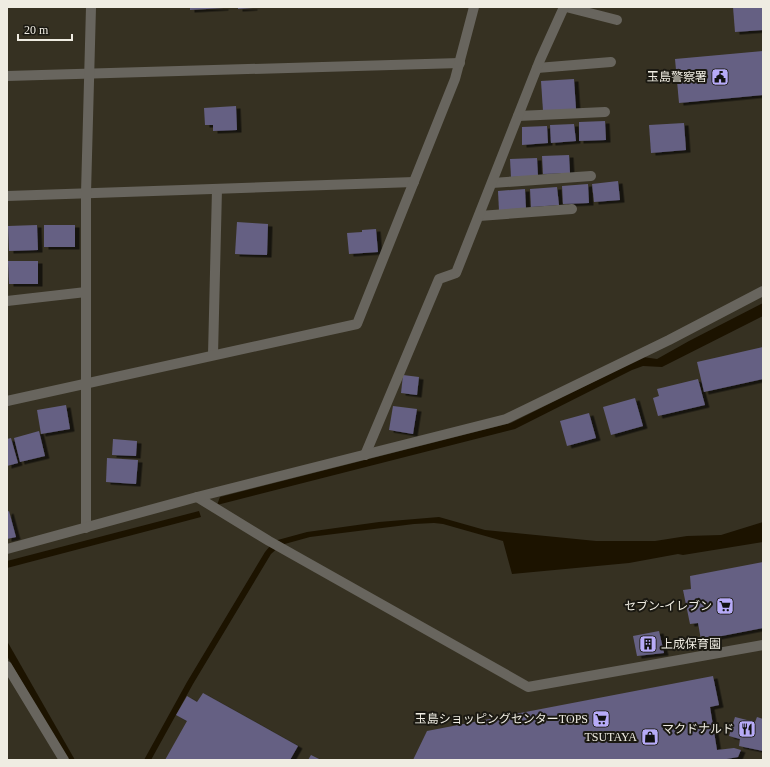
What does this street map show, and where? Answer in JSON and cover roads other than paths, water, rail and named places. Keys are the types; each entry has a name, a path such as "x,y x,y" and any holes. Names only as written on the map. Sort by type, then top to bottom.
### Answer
{"street":[{"path":"86,528 86,193 91,7"},
{"path":"7,401 357,324 455,79 474,7"},
{"path":"365,455 439,279 456,273 562,7 617,20"},
{"path":"537,68 611,62"},
{"path":"7,76 460,63"},
{"path":"518,116 605,112"},
{"path":"492,183 591,176"},
{"path":"7,196 414,182"},
{"path":"213,355 217,189"},
{"path":"479,216 572,208"},
{"path":"7,549 197,497 506,419 669,340 763,291"},
{"path":"7,301 86,292"},
{"path":"197,497 281,548 528,687 763,645"},
{"path":"7,666 64,760"}],"place":[{"name":"玉島警察署","path":"720,77"},
{"name":"セブン-イレブン","path":"725,606"},
{"name":"上成保育園","path":"648,644"},
{"name":"玉島ショッピングセンターTOPS","path":"601,719"},
{"name":"マクドナルド","path":"747,729"},
{"name":"TSUTAYA","path":"650,737"}]}
